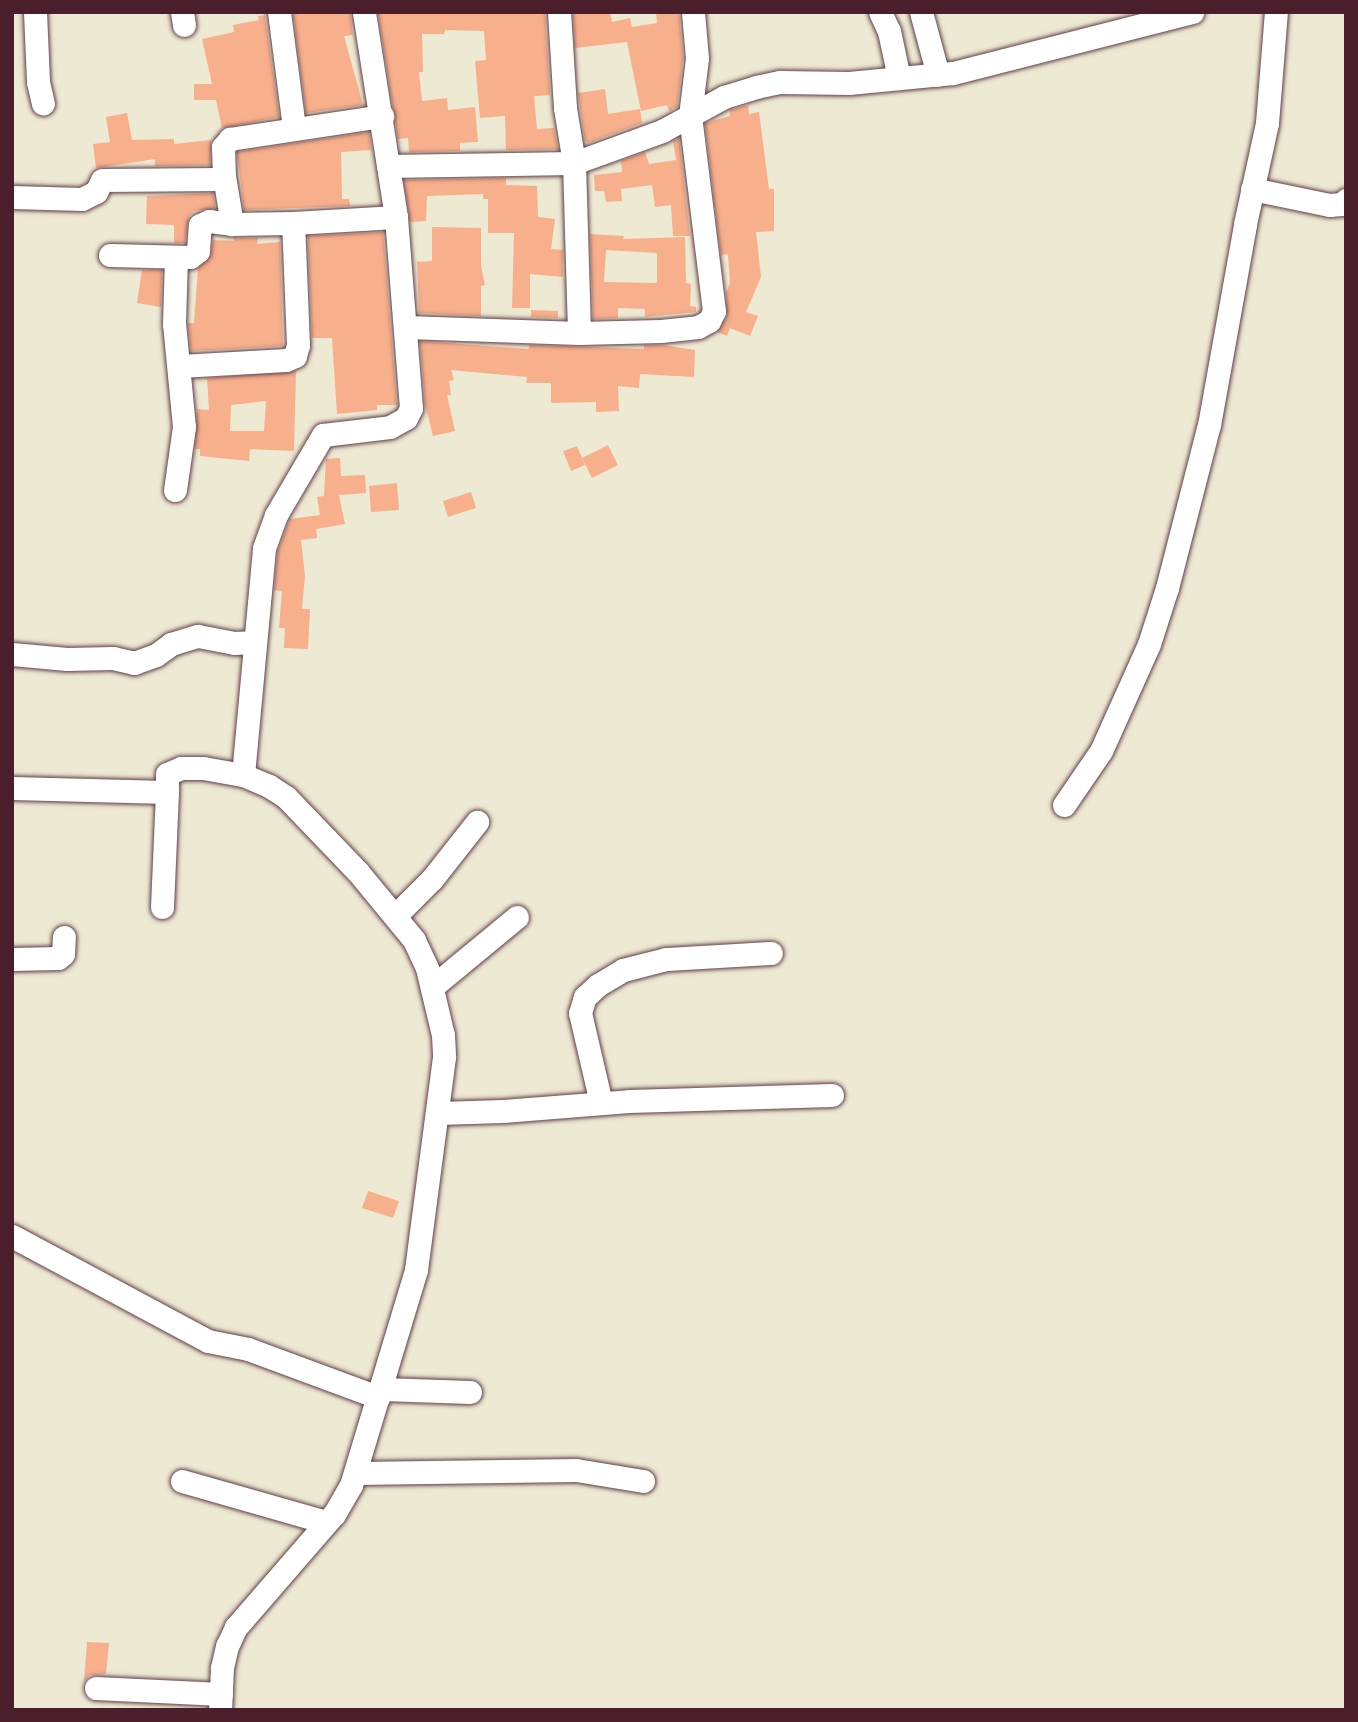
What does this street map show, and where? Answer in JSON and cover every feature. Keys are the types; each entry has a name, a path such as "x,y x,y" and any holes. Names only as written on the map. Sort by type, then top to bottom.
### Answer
{"street":[{"path":"35,12 38,82 43,103"},
{"path":"279,12 294,127"},
{"path":"243,775 269,531 309,462 317,440 331,432 390,427 409,414 406,327 396,217 364,12"},
{"path":"559,12 565,108 574,163 579,333"},
{"path":"406,327 579,333 698,327 711,317 714,311 691,116 697,58 693,12"},
{"path":"880,12 889,31 899,78"},
{"path":"921,12 938,75"},
{"path":"388,166 574,163 663,131 723,97 780,82 849,83 938,75 1192,12"},
{"path":"1065,805 1101,751 1149,644 1167,587 1209,425 1267,123 1276,12"},
{"path":"232,225 224,176 226,141 294,127 382,116"},
{"path":"12,197 82,199 96,192 102,180 215,180 224,176"},
{"path":"1252,190 1329,205 1342,204 1346,200"},
{"path":"110,255 190,257 198,251 203,222 232,225 396,217"},
{"path":"180,366 286,360 296,356 299,345 293,223"},
{"path":"175,490 184,427 174,315 176,258"},
{"path":"12,654 66,659 113,658 134,663 156,655 171,644 198,636 234,643 256,642"},
{"path":"96,1688 220,1702 227,1646 236,1627 344,1499 355,1473 416,1270 444,1057 443,1035 432,987 414,940 396,915 286,797 243,775 202,768 181,768 167,774 162,907"},
{"path":"12,788 167,792"},
{"path":"396,915 432,879 477,822"},
{"path":"432,987 517,917"},
{"path":"12,959 58,957 63,954 64,937"},
{"path":"601,1103 580,1013 585,997 598,985 623,970 666,959 771,953"},
{"path":"438,1113 601,1103 832,1095"},
{"path":"12,1236 208,1341 248,1349 380,1393 470,1392"},
{"path":"355,1473 576,1470 643,1481"},
{"path":"182,1480 326,1522"}],"building":[{"path":"293,12 350,12 353,35 344,36 363,105 306,113"},
{"path":"378,12 545,12 550,95 534,96 537,129 554,128 558,149 506,150 505,116 480,118 475,61 486,60 484,31 445,30 444,34 422,34 423,72 419,72 422,101 447,98 448,110 475,107 478,142 460,143 460,151 409,152 408,138 398,139"},
{"path":"573,12 610,12 612,22 630,18 632,27 657,23 656,12 679,12 683,58 677,107 669,111 667,105 641,111 627,42 575,48"},
{"path":"265,15 279,117 222,128 216,100 194,100 194,84 212,84 202,39 234,32 233,25 259,20 258,16"},
{"path":"605,89 608,114 640,109 642,123 588,143 585,141 578,93"},
{"path":"748,105 749,114 759,112 769,189 774,189 774,231 756,232 761,277 746,312 758,316 750,336 730,328 727,336 717,332 727,317 726,293 730,283 728,254 721,255 705,123 730,116 730,110"},
{"path":"127,113 132,140 174,139 174,144 211,140 210,165 155,166 155,159 96,168 93,144 110,142 106,117"},
{"path":"369,132 371,150 341,152 342,199 349,199 350,206 244,210 237,152"},
{"path":"679,138 690,236 673,236 671,205 655,207 652,185 621,189 622,201 606,202 604,191 595,191 594,175 622,172 621,161 645,152 649,164 676,160 673,141"},
{"path":"506,178 506,185 537,186 538,217 555,219 551,249 563,250 563,277 530,274 530,308 512,308 514,233 488,233 488,199 483,199 483,194 427,196 426,221 410,222 404,180"},
{"path":"213,193 215,208 194,211 189,216 185,243 174,243 174,225 146,224 147,196"},
{"path":"432,227 481,228 481,266 485,285 481,286 481,316 419,313 417,262 432,261"},
{"path":"383,232 397,405 377,405 377,410 337,414 332,338 312,338 308,236"},
{"path":"590,234 624,236 623,239 685,237 686,283 691,284 690,306 696,307 696,312 645,317 645,309 618,308 618,318 593,319","holes":["606,250 657,253 657,283 604,282"]},
{"path":"234,238 258,238 257,244 280,242 283,346 191,351 188,323 194,323 198,268 210,257 213,240 234,241"},
{"path":"142,270 162,270 161,307 137,303"},
{"path":"531,310 558,311 558,318 531,317"},
{"path":"420,341 528,349 530,345 644,349 644,345 662,345 695,350 694,377 640,374 639,388 618,386 619,411 596,412 596,402 551,403 551,383 526,383 527,377 451,370 454,380 449,381 451,395 447,395 455,431 433,436 425,404"},
{"path":"296,371 294,451 250,449 249,461 200,456 200,449 195,449 197,409 209,410 207,378","holes":["266,401 264,431 230,431 231,405"]},
{"path":"608,445 618,465 592,478 582,458"},
{"path":"577,446 585,465 571,471 563,451"},
{"path":"340,458 341,476 365,475 366,493 339,495 345,524 316,529 317,538 301,540 305,576 302,609 310,609 308,649 284,648 285,628 279,628 282,591 274,590 278,551 290,519 320,515 317,497 324,496 326,459"},
{"path":"397,483 399,510 371,512 369,486"},
{"path":"471,492 476,508 448,517 443,501"},
{"path":"368,1191 399,1201 393,1218 362,1208"},
{"path":"87,1642 109,1643 106,1674 90,1675 84,1681"}]}
